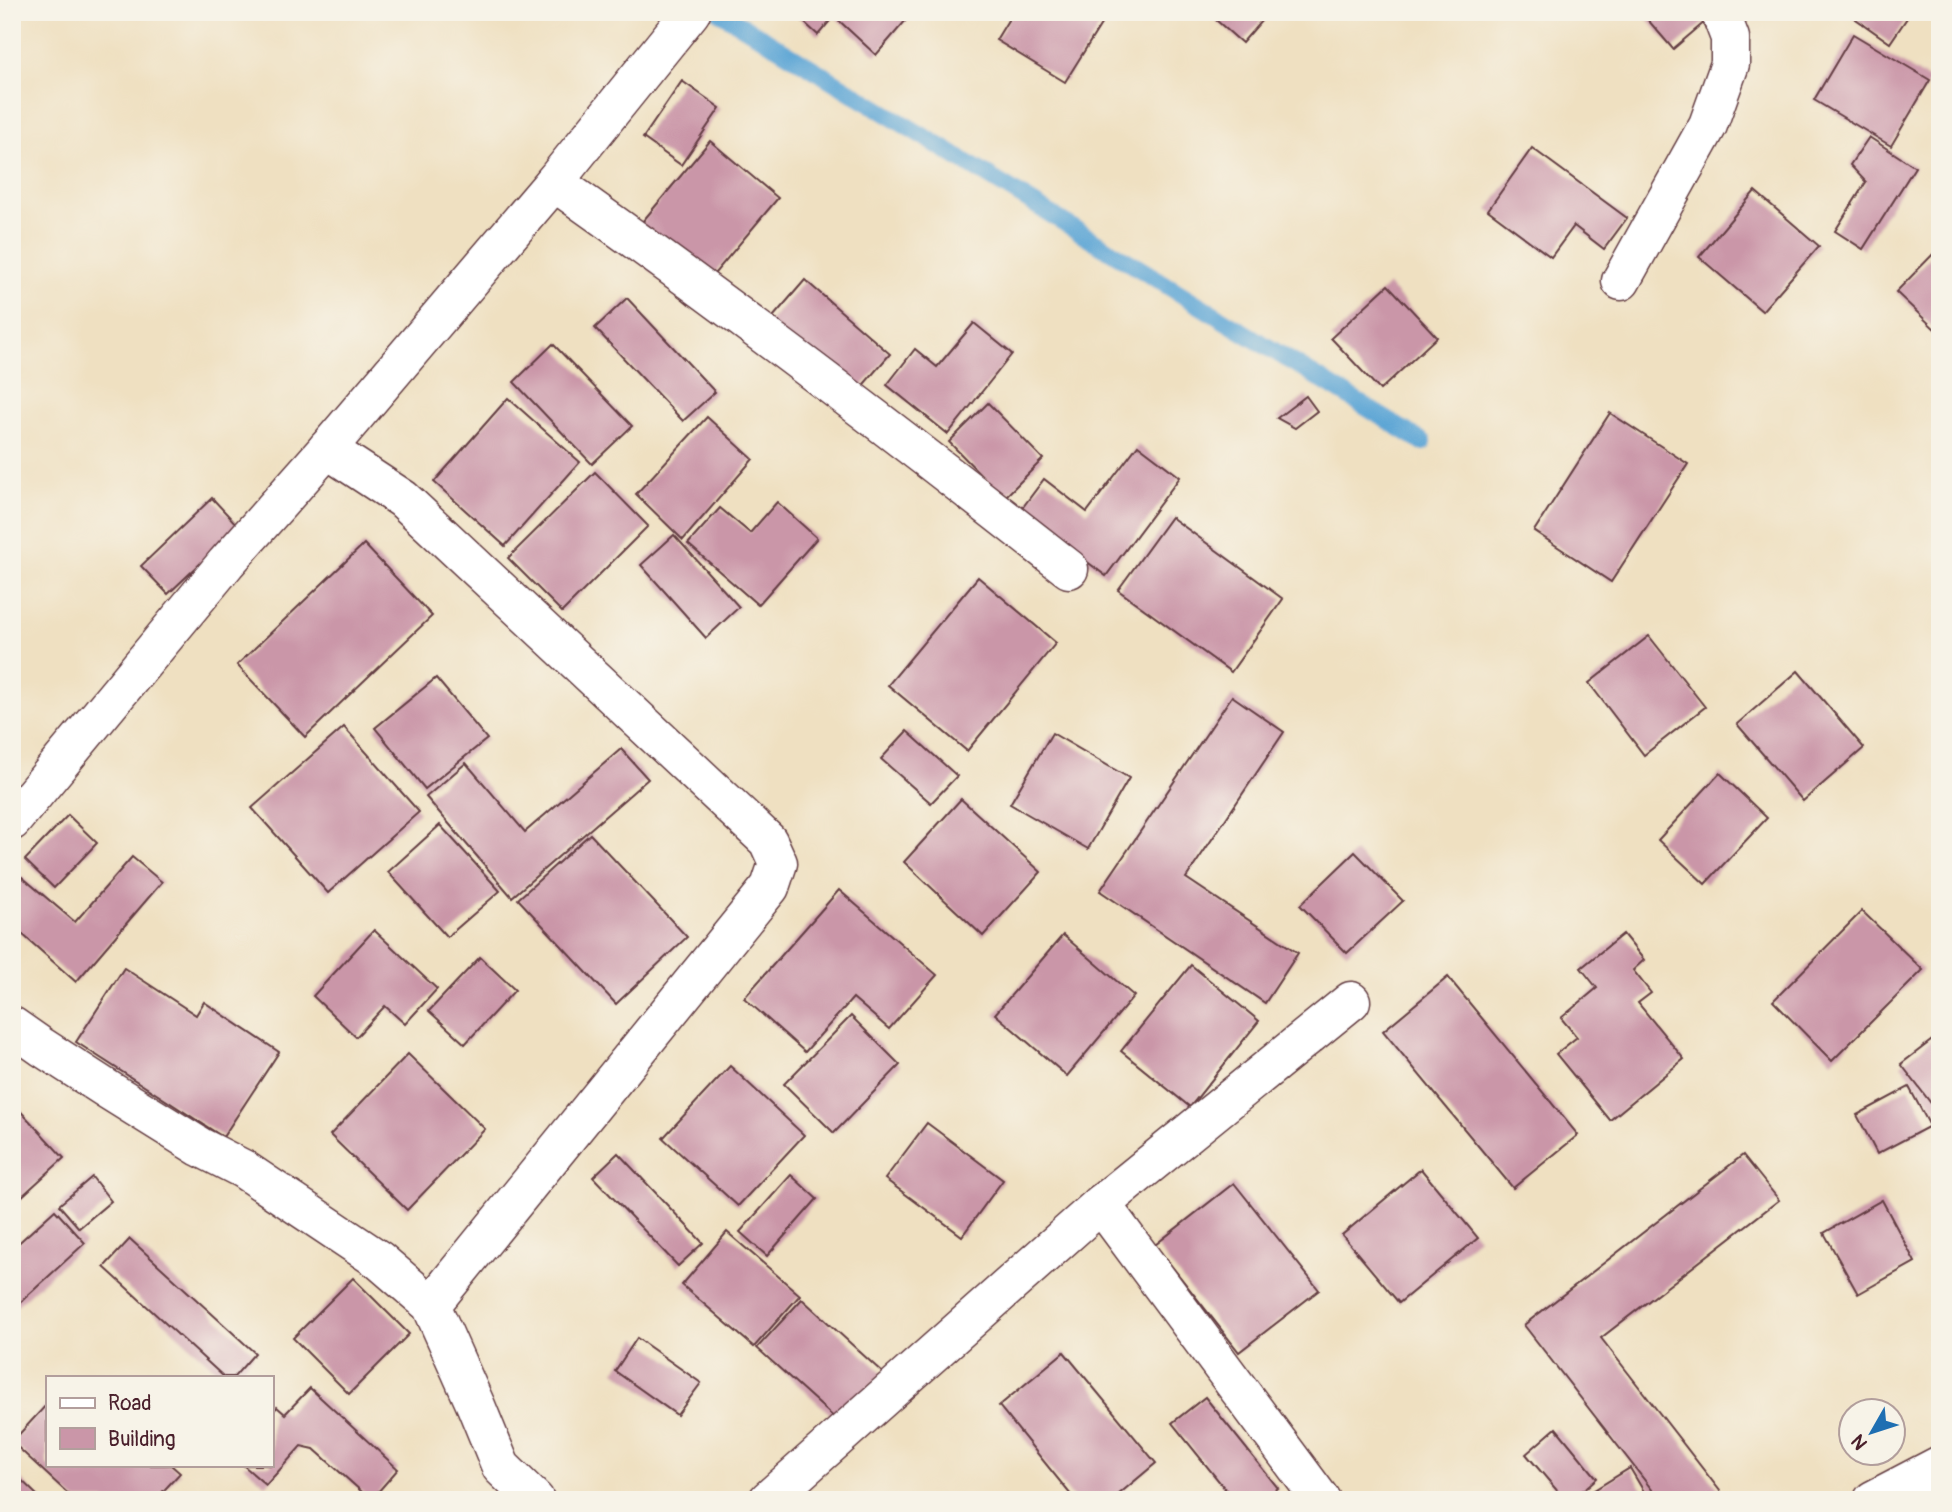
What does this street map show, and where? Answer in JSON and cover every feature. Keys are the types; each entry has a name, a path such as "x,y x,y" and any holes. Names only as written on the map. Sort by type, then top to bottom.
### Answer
{"street":[{"path":"12,821 226,563 327,449 554,182 691,12"},
{"path":"1621,281 1708,125 1730,64 1730,38 1720,12"},
{"path":"554,182 680,271 852,400 1069,569"},
{"path":"327,449 403,499 768,841 778,863 770,887 430,1305"},
{"path":"768,1500 1101,1204 1351,1001"},
{"path":"12,1026 200,1147 243,1169 379,1259 430,1305 501,1467 535,1500"},
{"path":"1101,1204 1321,1500"},
{"path":"1873,1500 1940,1465"}],"building":[{"path":"793,12 913,12 876,55 834,16 818,35"},
{"path":"1013,12 1090,12 1103,21 1065,82 996,40"},
{"path":"1207,12 1269,12 1242,43"},
{"path":"1641,12 1710,12 1713,15 1673,49"},
{"path":"1846,12 1911,12 1890,43"},
{"path":"1853,34 1930,80 1891,146 1814,100"},
{"path":"682,81 720,108 681,165 643,138"},
{"path":"1869,137 1915,167 1863,249 1835,231 1866,182 1850,165"},
{"path":"710,141 778,198 689,304 622,246"},
{"path":"1532,148 1627,218 1604,249 1574,226 1551,257 1488,210"},
{"path":"1755,191 1819,246 1762,311 1699,257"},
{"path":"1940,247 1940,334 1896,292"},
{"path":"805,280 890,354 852,398 767,324"},
{"path":"1388,285 1437,337 1380,390 1331,338"},
{"path":"627,298 715,392 683,421 595,328"},
{"path":"974,323 1012,354 948,434 887,385 915,349 937,367"},
{"path":"553,344 632,426 592,464 514,382"},
{"path":"1306,396 1317,411 1295,428 1277,418"},
{"path":"508,398 580,462 505,546 434,482"},
{"path":"988,403 1043,459 1004,498 949,442"},
{"path":"1610,413 1688,464 1611,582 1534,531"},
{"path":"707,417 753,459 683,540 636,494"},
{"path":"1138,445 1180,477 1106,576 1020,511 1044,479 1087,512"},
{"path":"595,472 648,526 562,612 508,558"},
{"path":"212,498 239,527 168,594 141,566"},
{"path":"777,502 817,538 758,605 688,544 720,508 750,533"},
{"path":"1171,517 1283,599 1231,672 1118,590"},
{"path":"674,535 739,607 706,638 641,565"},
{"path":"364,544 432,616 305,737 237,665"},
{"path":"978,577 1056,643 967,751 888,685"},
{"path":"1649,636 1705,707 1644,755 1589,683"},
{"path":"1798,671 1864,748 1803,801 1737,724"},
{"path":"436,678 487,739 425,789 375,728"},
{"path":"1232,696 1284,732 1186,878 1298,953 1265,1003 1100,891"},
{"path":"344,727 419,812 328,893 252,808"},
{"path":"907,731 957,776 931,803 881,759"},
{"path":"1052,733 1129,778 1088,849 1010,804"},
{"path":"621,749 648,779 512,897 426,797 466,763 525,832"},
{"path":"1720,773 1767,818 1705,884 1658,840"},
{"path":"961,799 1041,872 983,936 904,862"},
{"path":"68,815 97,843 54,888 25,860"},
{"path":"440,825 500,891 447,937 388,872"},
{"path":"590,834 687,937 616,1004 518,899"},
{"path":"1355,852 1403,901 1347,953 1300,905"},
{"path":"132,857 162,882 76,982 12,925 12,889 22,877 75,922"},
{"path":"839,890 937,975 889,1029 853,998 805,1052 744,998"},
{"path":"1862,911 1923,970 1832,1061 1773,1001"},
{"path":"374,930 437,989 405,1024 385,1006 356,1037 313,996"},
{"path":"1623,934 1644,960 1633,970 1651,993 1638,1003 1684,1059 1610,1120 1556,1054 1577,1037 1561,1018 1597,988 1581,968"},
{"path":"1063,935 1134,996 1067,1076 995,1014"},
{"path":"480,957 515,990 465,1044 429,1011"},
{"path":"1191,965 1259,1021 1190,1107 1121,1051"},
{"path":"124,968 196,1015 204,1002 279,1052 223,1137 76,1042"},
{"path":"1448,977 1578,1135 1513,1188 1383,1031"},
{"path":"851,1016 900,1065 834,1133 784,1084"},
{"path":"1940,1034 1940,1115 1901,1064"},
{"path":"408,1054 485,1129 407,1210 330,1135"},
{"path":"730,1066 804,1135 738,1206 663,1138"},
{"path":"1909,1087 1930,1126 1877,1154 1857,1115"},
{"path":"12,1102 64,1158 19,1199 12,1192"},
{"path":"927,1123 1003,1180 962,1236 885,1179"},
{"path":"618,1153 703,1243 678,1266 593,1177"},
{"path":"1743,1155 1779,1200 1601,1338 1727,1500 1660,1500 1524,1325"},
{"path":"1421,1169 1478,1238 1399,1303 1342,1235"},
{"path":"791,1175 817,1199 767,1256 740,1232"},
{"path":"92,1177 111,1201 79,1228 59,1205"},
{"path":"1234,1183 1319,1290 1239,1352 1155,1245"},
{"path":"1882,1200 1915,1262 1858,1294 1824,1233"},
{"path":"55,1210 85,1243 12,1310 12,1249"},
{"path":"727,1232 800,1295 754,1347 682,1285"},
{"path":"130,1239 255,1353 235,1376 223,1376 104,1267"},
{"path":"353,1278 409,1334 349,1394 293,1338"},
{"path":"802,1299 883,1373 838,1421 757,1348"},
{"path":"637,1338 701,1383 677,1415 615,1371"},
{"path":"1064,1352 1156,1463 1112,1500 1075,1500 999,1406"},
{"path":"310,1388 398,1469 371,1500 314,1449 301,1446 266,1485 244,1466 273,1466 273,1412 277,1407 285,1414"},
{"path":"1205,1397 1278,1488 1263,1500 1234,1500 1172,1423"},
{"path":"46,1405 46,1466 172,1466 180,1473 155,1500 75,1500 12,1442"},
{"path":"1556,1428 1597,1478 1572,1500 1565,1500 1526,1454"},
{"path":"1630,1468 1649,1500 1578,1500"},
{"path":"12,1471 42,1500 12,1500"}],"waterway":[{"path":"720,12 1423,442"}]}
